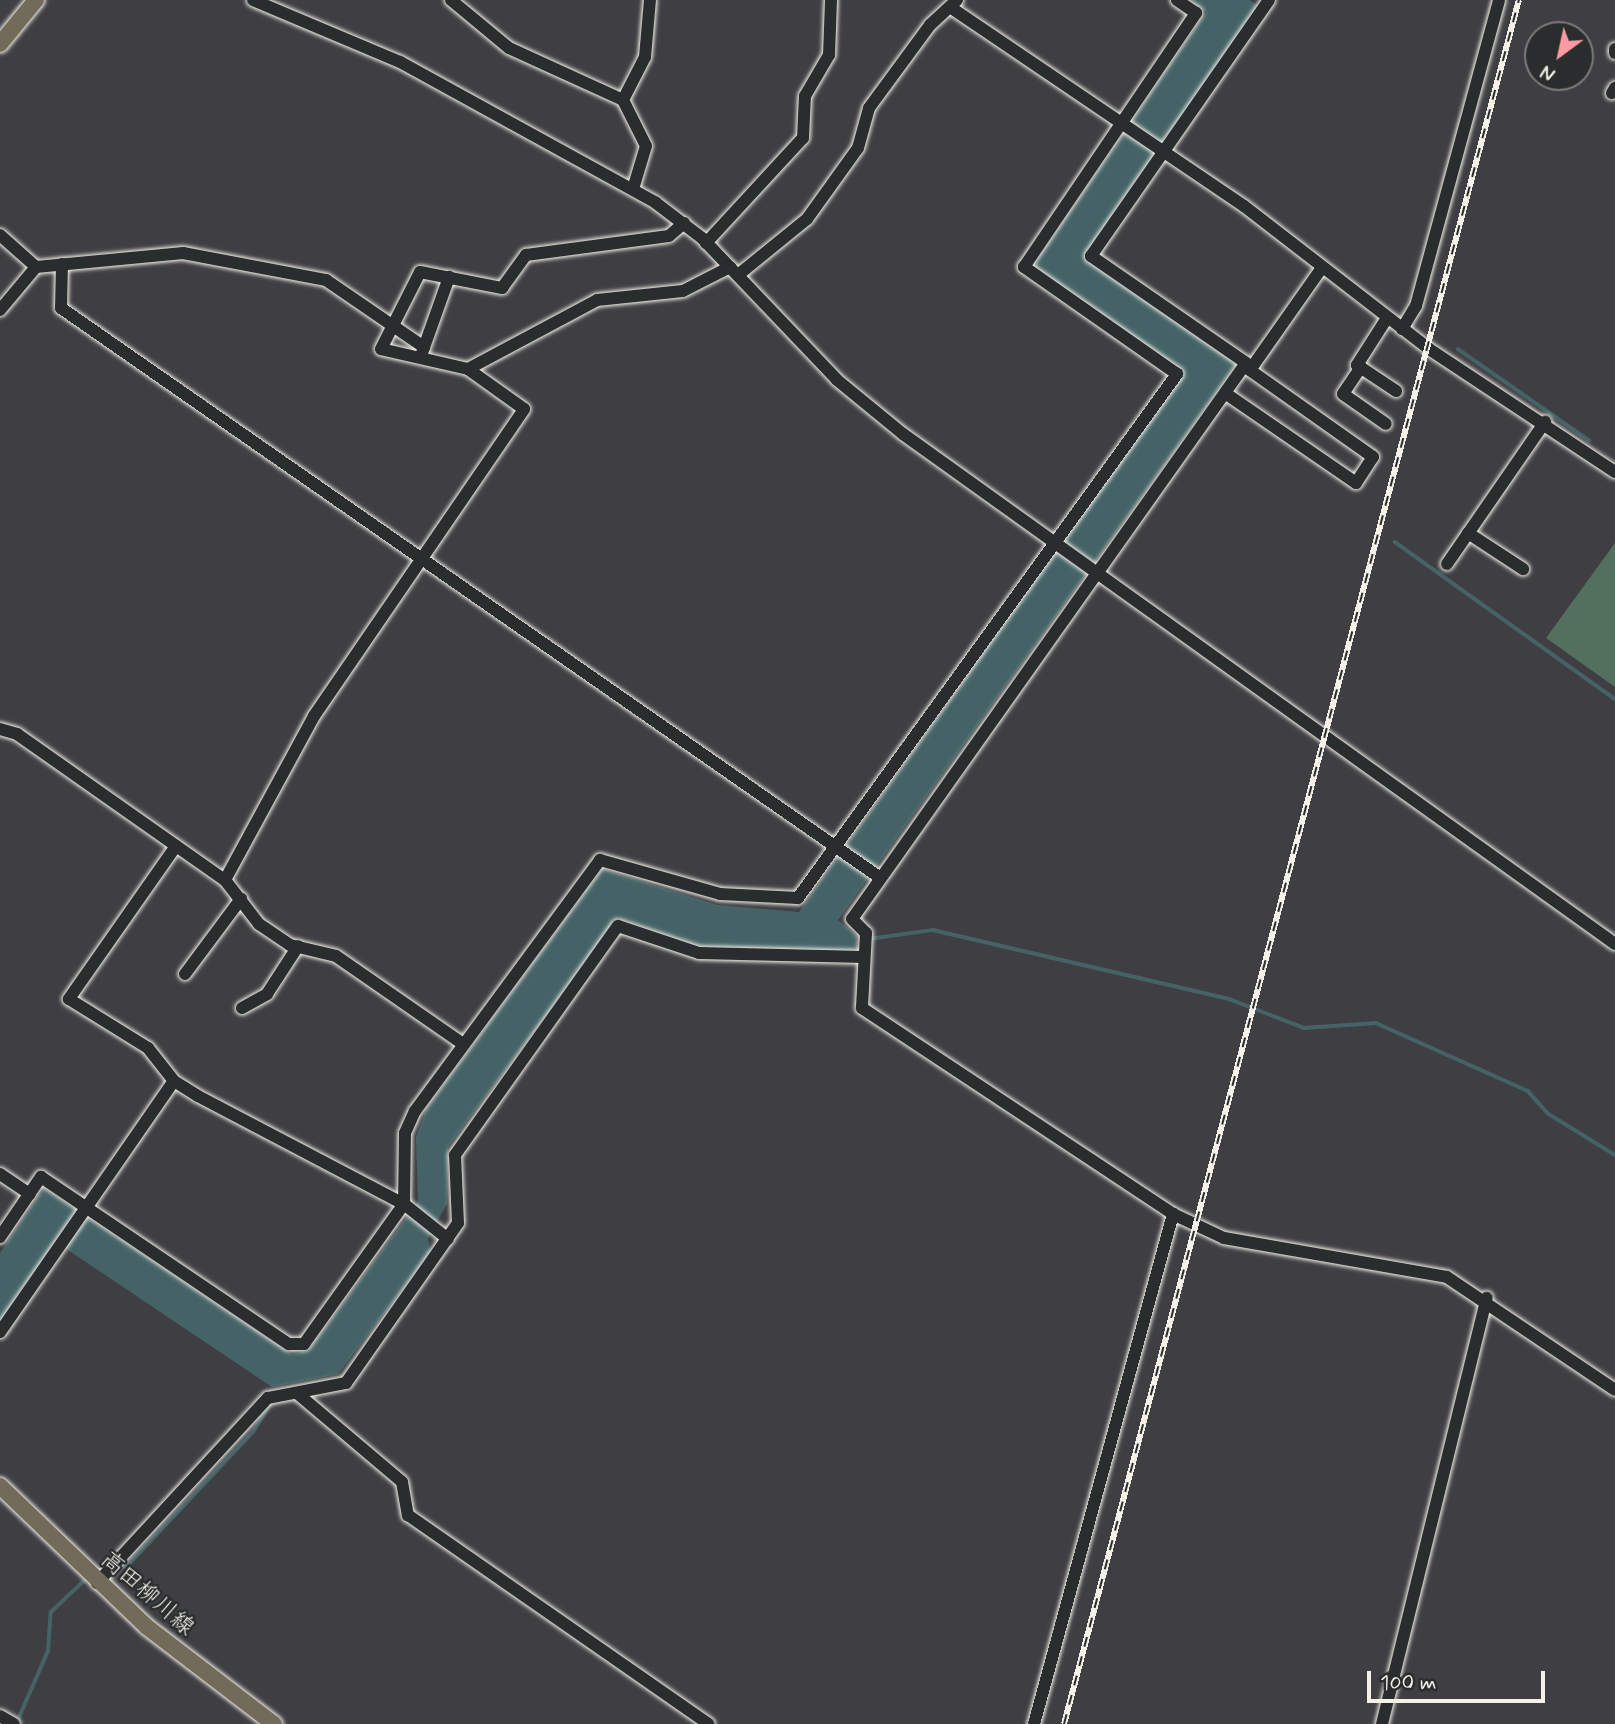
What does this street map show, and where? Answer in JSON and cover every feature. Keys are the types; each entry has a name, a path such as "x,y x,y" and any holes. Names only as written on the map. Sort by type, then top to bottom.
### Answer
{"main road":[{"path":"0,44 36,0"},
{"name":"高田柳川線","path":"0,1486 97,1583 274,1724"}],"street":[{"path":"253,0 400,62 633,189 684,223 866,405 1434,820 1615,944"},
{"path":"451,0 509,48 623,100 646,146 633,189"},
{"path":"623,100 645,57 650,0"},
{"path":"706,243 803,138 805,96 828,55 831,0"},
{"path":"0,1237 41,1177 88,1203 289,1344 304,1344 404,1205 405,1133 463,1044 600,860 720,894 790,902 837,846 1177,374 1024,267 1125,124 1196,13 1177,0"},
{"path":"1402,329 1416,306 1499,0"},
{"path":"1225,393 1356,483 1373,457 1091,256 1265,1"},
{"path":"468,369 597,300 683,291 734,271 807,219 858,148 869,108 953,4 1164,151 1402,329 1545,422 1615,472"},
{"path":"225,880 314,716 524,410 468,369 419,360 381,349 421,272 502,288 526,255 669,236 684,223"},
{"path":"0,235 36,267"},
{"path":"0,310 36,267 183,253 297,273 350,292 391,328 424,346"},
{"path":"62,264 61,308 879,877"},
{"path":"1321,269 1225,393 1096,571 852,919 866,933 862,1008 1173,1214 1224,1238 1447,1277 1487,1298 1615,1390"},
{"path":"419,360 449,277"},
{"path":"1386,424 1343,394 1387,318"},
{"path":"1361,367 1396,391"},
{"path":"1447,564 1545,422"},
{"path":"1468,533 1523,569"},
{"path":"0,729 17,734 225,880 259,924 298,946 336,956 463,1044"},
{"path":"176,846 69,999 148,1048 174,1081 404,1205 448,1239"},
{"path":"186,974 241,899"},
{"path":"97,1583 268,1398 346,1383 458,1223 455,1155 618,926 699,953 863,957"},
{"path":"242,1008 267,994 298,946"},
{"path":"0,1332 174,1081"},
{"path":"0,1174 30,1194"},
{"path":"1034,1724 1173,1214"},
{"path":"1382,1724 1487,1298"},
{"path":"298,1394 402,1482 408,1515 709,1724"},
{"path":"0,1716 14,1724"}],"green space":[{"path":"1615,543 1615,687 1546,638"}],"water":[{"path":"1190,0 1250,0 1258,6 1085,255 1237,363 838,920 856,935 858,952 699,946 618,918 448,1147 447,1204 428,1238 430,1253 338,1374 272,1387 56,1242 0,1321 0,1253 44,1188 291,1354 308,1351 418,1202 416,1137 426,1109 602,869 717,905 799,912 1183,372 1033,266 1206,12"}],"waterway":[{"path":"1458,349 1589,440"},
{"path":"1395,542 1615,699"},
{"path":"869,939 933,930 1229,999 1304,1028 1376,1023 1528,1091 1549,1114 1615,1155"},
{"path":"112,1573 130,1563 253,1432 272,1401"},
{"path":"17,1722 48,1651 51,1612 87,1578"}],"railway":[{"path":"1064,1724 1519,0"}]}
